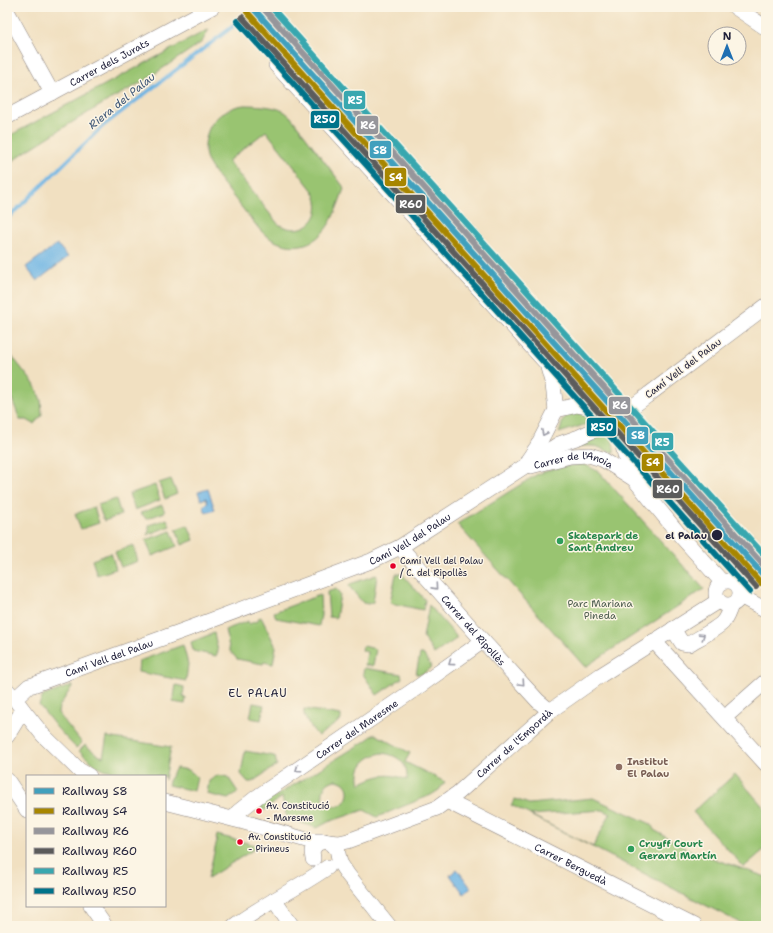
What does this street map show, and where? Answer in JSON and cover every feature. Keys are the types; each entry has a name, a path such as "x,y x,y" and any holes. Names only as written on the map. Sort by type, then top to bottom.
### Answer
{"street":[{"name":"Carrer dels Jurats","path":"7,117 212,7"},
{"path":"735,7 766,28"},
{"path":"7,11 52,93"},
{"path":"276,65 547,364 553,385 556,410"},
{"name":"Camí Vell del Palau","path":"7,736 15,700 29,686 202,624 365,563 400,547 559,444 608,424 766,306"},
{"name":"Carrer de l'Anoia","path":"524,466 537,447 556,410 577,405 600,409 620,434 629,471 634,479 678,533 722,582"},
{"name":"Carrer de l'Anoia","path":"524,466 535,465 570,456 589,454 602,459 634,479"},
{"name":"Carrer del Ripollès","path":"400,547 483,641 538,701 550,711"},
{"path":"673,629 682,643 688,644 701,638 722,623 727,614 730,600 739,589 736,584 726,581 718,585 715,593 730,600 766,610"},
{"name":"Carrer de l'Empordà","path":"166,802 234,819 310,841 338,843 348,841 437,808 468,784 550,711 673,629 730,600"},
{"name":"Carrer del Maresme","path":"234,819 238,812 257,797 483,641"},
{"path":"654,641 766,764"},
{"path":"731,712 766,681"},
{"path":"15,700 43,735 79,770 87,775"},
{"path":"7,780 26,808"},
{"name":"Carrer Berguedà","path":"447,801 694,926"},
{"path":"291,836 307,849 327,861"},
{"path":"327,861 337,849 326,841 316,844 312,851 335,868 348,875 389,926"},
{"path":"234,926 254,912 310,879 315,871 348,841"},
{"path":"274,900 292,926"},
{"path":"92,907 105,926"}],"green space":[{"path":"209,29 202,42 144,81 66,126 7,165 7,137"},
{"path":"248,105 270,107 279,109 286,113 291,117 343,186 344,189 336,211 330,222 317,238 310,242 293,246 276,242 268,237 261,231 209,164 205,147 206,138 211,125 221,114 239,106","holes":["266,131 313,191 317,200 315,217 304,227 296,229 287,228 278,224 228,161"]},
{"path":"7,350 34,384 41,400 42,415 34,424 27,420 20,420 7,386"},
{"path":"570,414 593,414 599,418 590,423 559,433 563,421 567,416"},
{"path":"611,432 614,452 595,446 575,447"},
{"name":"Parc Mariana Pineda","path":"582,464 599,472 704,589 585,667 457,524 536,475 559,468"},
{"path":"171,479 177,494 165,499 159,483"},
{"path":"155,485 160,500 135,510 129,494"},
{"path":"116,499 121,515 104,521 98,505"},
{"path":"162,505 165,512 146,519 140,513"},
{"path":"94,507 99,523 81,529 75,514"},
{"path":"167,519 170,526 147,535 149,525"},
{"path":"188,525 194,540 182,545 176,529"},
{"path":"171,531 177,546 152,556 146,540"},
{"path":"133,545 138,561 121,567 115,552"},
{"path":"111,553 116,569 97,575 92,560"},
{"path":"396,574 402,574 425,600 423,610 390,603"},
{"path":"376,575 373,602 368,604 363,603 349,586 350,584"},
{"path":"336,589 340,595 336,618 329,617 327,592"},
{"path":"320,595 321,615 319,626 276,618 274,612"},
{"path":"429,605 456,636 456,639 434,654 423,637"},
{"path":"261,617 276,647 273,664 264,662 263,664 237,659 230,651 225,630 248,621 249,624 259,620 258,618"},
{"path":"214,633 218,651 216,656 193,651 191,642"},
{"path":"183,645 188,664 186,681 138,672 139,661"},
{"path":"363,646 376,649 373,666 365,665 367,652 362,650"},
{"path":"420,654 423,654 432,667 422,674 416,674"},
{"path":"364,668 401,674 402,678 377,695 363,674"},
{"path":"73,685 59,707 58,713 82,743 76,748 57,728 39,705 43,696"},
{"path":"176,685 184,687 183,697 186,698 185,704 173,702"},
{"path":"253,703 264,705 261,720 250,718"},
{"path":"304,709 341,715 341,720 318,736 306,720"},
{"path":"375,734 410,753 405,762 445,782 439,790 431,795 377,817 364,810 328,822 317,828 287,818 282,797 265,810 262,809 261,805","holes":["382,753 393,756 401,761 406,769 407,780 389,775 372,778 360,784 359,772 364,763 377,754","335,780 342,782 348,791 348,796 345,801 341,805 336,806 330,805 326,802 323,796 323,790 325,787"]},
{"path":"107,737 171,747 166,775 135,775 102,769 79,751 85,745 103,757"},
{"path":"245,751 274,756 277,765 252,782 248,782 241,774"},
{"path":"176,768 189,770 197,777 194,791 168,785"},
{"path":"735,774 766,810 766,848 744,867 693,812"},
{"path":"218,775 228,777 238,792 228,799 207,794 209,781"},
{"path":"593,798 651,824 654,830 689,850 766,877 766,914 760,926 746,926 561,831 593,847 610,814 603,810 530,815 511,805 515,799 529,804"},
{"path":"217,835 259,846 208,878 217,840"}],"water":[{"path":"57,244 68,257 37,281 26,267"},
{"path":"208,489 215,510 206,513 203,506 208,503 206,498 201,500 198,492"},
{"path":"457,869 471,888 464,894 450,875"}],"waterway":[{"name":"Riera del Palau","path":"7,219 103,126 258,7"}],"rail line":[{"name":"S8","path":"252,7 766,578"},
{"name":"R6","path":"262,7 766,568"},
{"name":"R5","path":"271,7 766,557"},
{"name":"S4","path":"247,12 761,583"},
{"name":"R60","path":"242,17 756,587"},
{"name":"R50","path":"237,21 750,592"}],"place":[{"name":"el Palau","path":"717,535"},
{"name":"Skatepark de Sant Andreu","path":"560,541"},
{"name":"Camí Vell del Palau / C. del Ripollès","path":"393,566"},
{"name":"Institut El Palau","path":"619,767"},
{"name":"Av. Constitució - Maresme","path":"259,811"},
{"name":"Av. Constitució - Pirineus","path":"240,842"},
{"name":"Cruyff Court Gerard Martín","path":"631,849"}],"district":[{"name":"EL PALAU","path":"258,693"}]}
